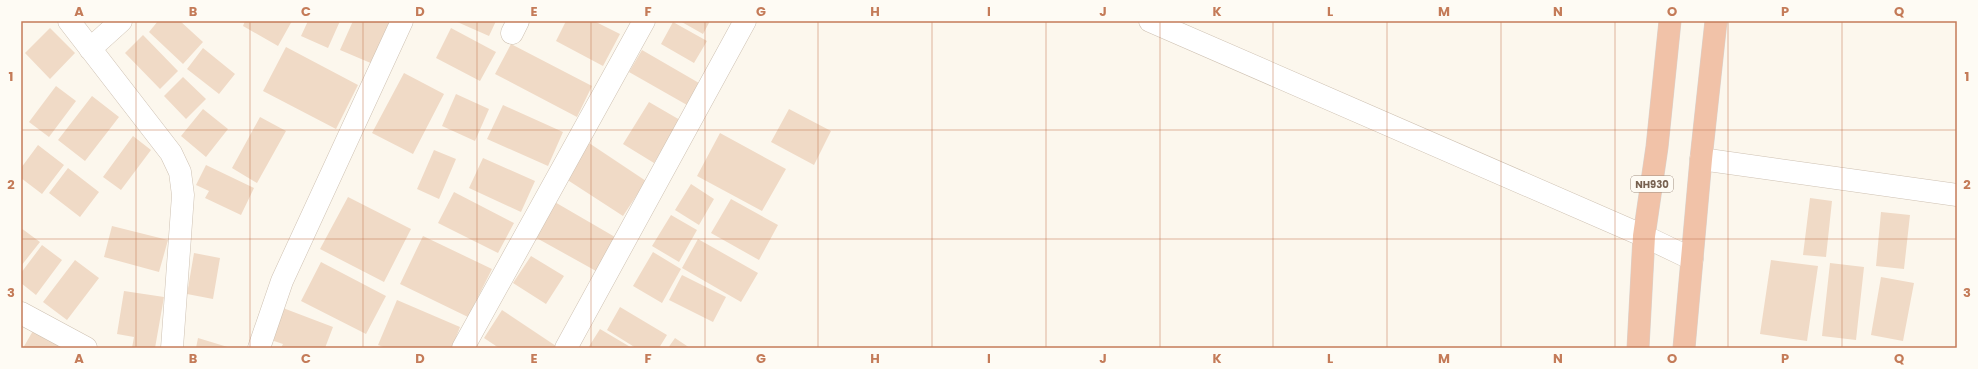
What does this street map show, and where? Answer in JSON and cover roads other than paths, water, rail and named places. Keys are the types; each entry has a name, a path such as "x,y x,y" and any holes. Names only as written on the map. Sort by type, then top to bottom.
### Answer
{"highway":[{"name":"NH930","path":"1638,348 1644,236 1657,147 1670,21"},
{"path":"1688,347 1692,259 1716,21"}],"street":[{"path":"69,21 171,153 180,172 183,195 172,348"},
{"path":"90,49 121,21"},
{"path":"259,348 282,281 402,21"},
{"path":"463,348 644,21"},
{"path":"566,348 745,21"},
{"path":"1150,21 1644,236 1692,259"},
{"path":"1701,159 1957,195"},
{"path":"22,315 86,348"}]}
